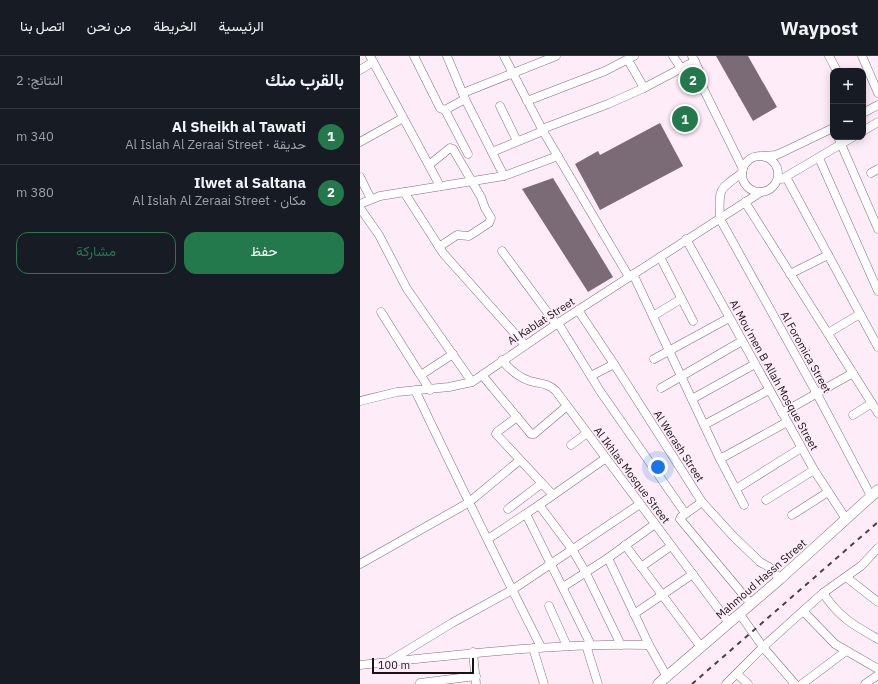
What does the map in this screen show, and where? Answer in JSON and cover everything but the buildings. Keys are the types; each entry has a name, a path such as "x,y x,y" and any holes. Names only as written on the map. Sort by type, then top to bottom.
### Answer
{"street":[{"path":"414,56 440,108 445,110 468,154"},
{"path":"447,56 464,96 504,176"},
{"path":"504,56 543,130 631,276 653,316 720,459 744,505"},
{"path":"445,110 464,96 556,56"},
{"path":"673,56 693,82 703,88"},
{"path":"829,56 835,68"},
{"path":"862,56 878,93"},
{"path":"527,101 605,71 631,58 644,88"},
{"path":"360,70 372,59 440,186"},
{"path":"492,152 644,88 681,68 694,59 699,70 703,88 742,171 743,181 752,191 761,192 772,189 777,183 786,177 819,158 840,140 878,229"},
{"path":"866,111 878,105"},
{"path":"500,106 517,141"},
{"path":"360,142 403,118"},
{"path":"866,129 878,122"},
{"path":"720,219 719,196 721,190 742,171 750,158 776,155 830,129"},
{"path":"429,165 451,148 453,149 481,197 490,218 490,221 469,236 457,235 439,247"},
{"path":"360,204 371,199 404,192 504,176 558,156"},
{"path":"763,156 771,159 777,166 779,174 777,183"},
{"path":"819,158 878,290"},
{"path":"360,177 371,199"},
{"path":"786,177 878,347"},
{"path":"404,192 439,247 525,345"},
{"name":"Al Kablat Street","path":"360,401 415,390 430,390 472,382 502,360 578,310 761,192"},
{"path":"745,202 878,413"},
{"path":"360,208 380,235 407,289 472,382"},
{"name":"Al Foromica Street","path":"720,219 817,394 875,493"},
{"name":"Al Mou'men B Allah Mosque Street","path":"686,240 801,448 846,519"},
{"path":"502,251 557,324 627,430 685,513"},
{"path":"790,274 828,255"},
{"path":"660,257 693,321"},
{"path":"653,316 681,299"},
{"name":"Al Werash Street","path":"578,310 702,502 733,536 780,579"},
{"path":"381,312 430,390"},
{"path":"828,333 860,314"},
{"path":"654,359 729,318"},
{"path":"661,388 742,341"},
{"path":"421,375 453,354"},
{"name":"Al Ikhlas Mosque Street","path":"502,360 510,370 520,377 551,386 556,390 729,622"},
{"path":"591,376 614,364"},
{"path":"692,399 755,364"},
{"path":"782,413 853,373"},
{"path":"482,374 531,434 534,434 567,406"},
{"path":"415,390 468,503 488,539 512,590 537,647 544,684"},
{"path":"704,425 770,390"},
{"path":"853,415 872,403"},
{"path":"517,417 496,433 541,484 553,495"},
{"path":"720,459 787,422"},
{"path":"571,445 587,433"},
{"path":"736,489 801,448"},
{"path":"488,539 606,458"},
{"path":"360,564 468,503 520,460"},
{"path":"766,500 814,470"},
{"path":"508,509 541,484"},
{"path":"792,515 828,492"},
{"name":"Mahmoud Hassn Street","path":"658,684 780,579 875,493"},
{"path":"702,502 685,513 680,517 680,519 751,604"},
{"path":"388,662 452,622 512,590 640,504"},
{"path":"539,505 572,549 586,573 620,645"},
{"path":"526,514 563,588 589,645 598,684"},
{"path":"563,588 655,524"},
{"path":"625,545 701,647"},
{"path":"641,567 671,546"},
{"path":"726,684 763,647 823,593 861,566 878,548"},
{"path":"608,558 649,645 667,676"},
{"path":"634,614 693,574"},
{"path":"846,577 878,602"},
{"path":"823,593 831,605 843,618 878,639"},
{"path":"549,606 567,646"},
{"path":"803,611 831,641 878,669"},
{"path":"739,613 763,647 795,684"},
{"path":"360,665 473,652 537,647 649,645"},
{"path":"802,684 846,651"},
{"path":"420,683 476,680 473,652"},
{"path":"737,674 748,684"},
{"path":"865,684 878,675"}],"railway":[{"path":"692,684 878,522"}],"place":[{"name":"Ilwet al Saltana","path":"693,80"},
{"name":"Al Sheikh al Tawati","path":"685,119"}]}
